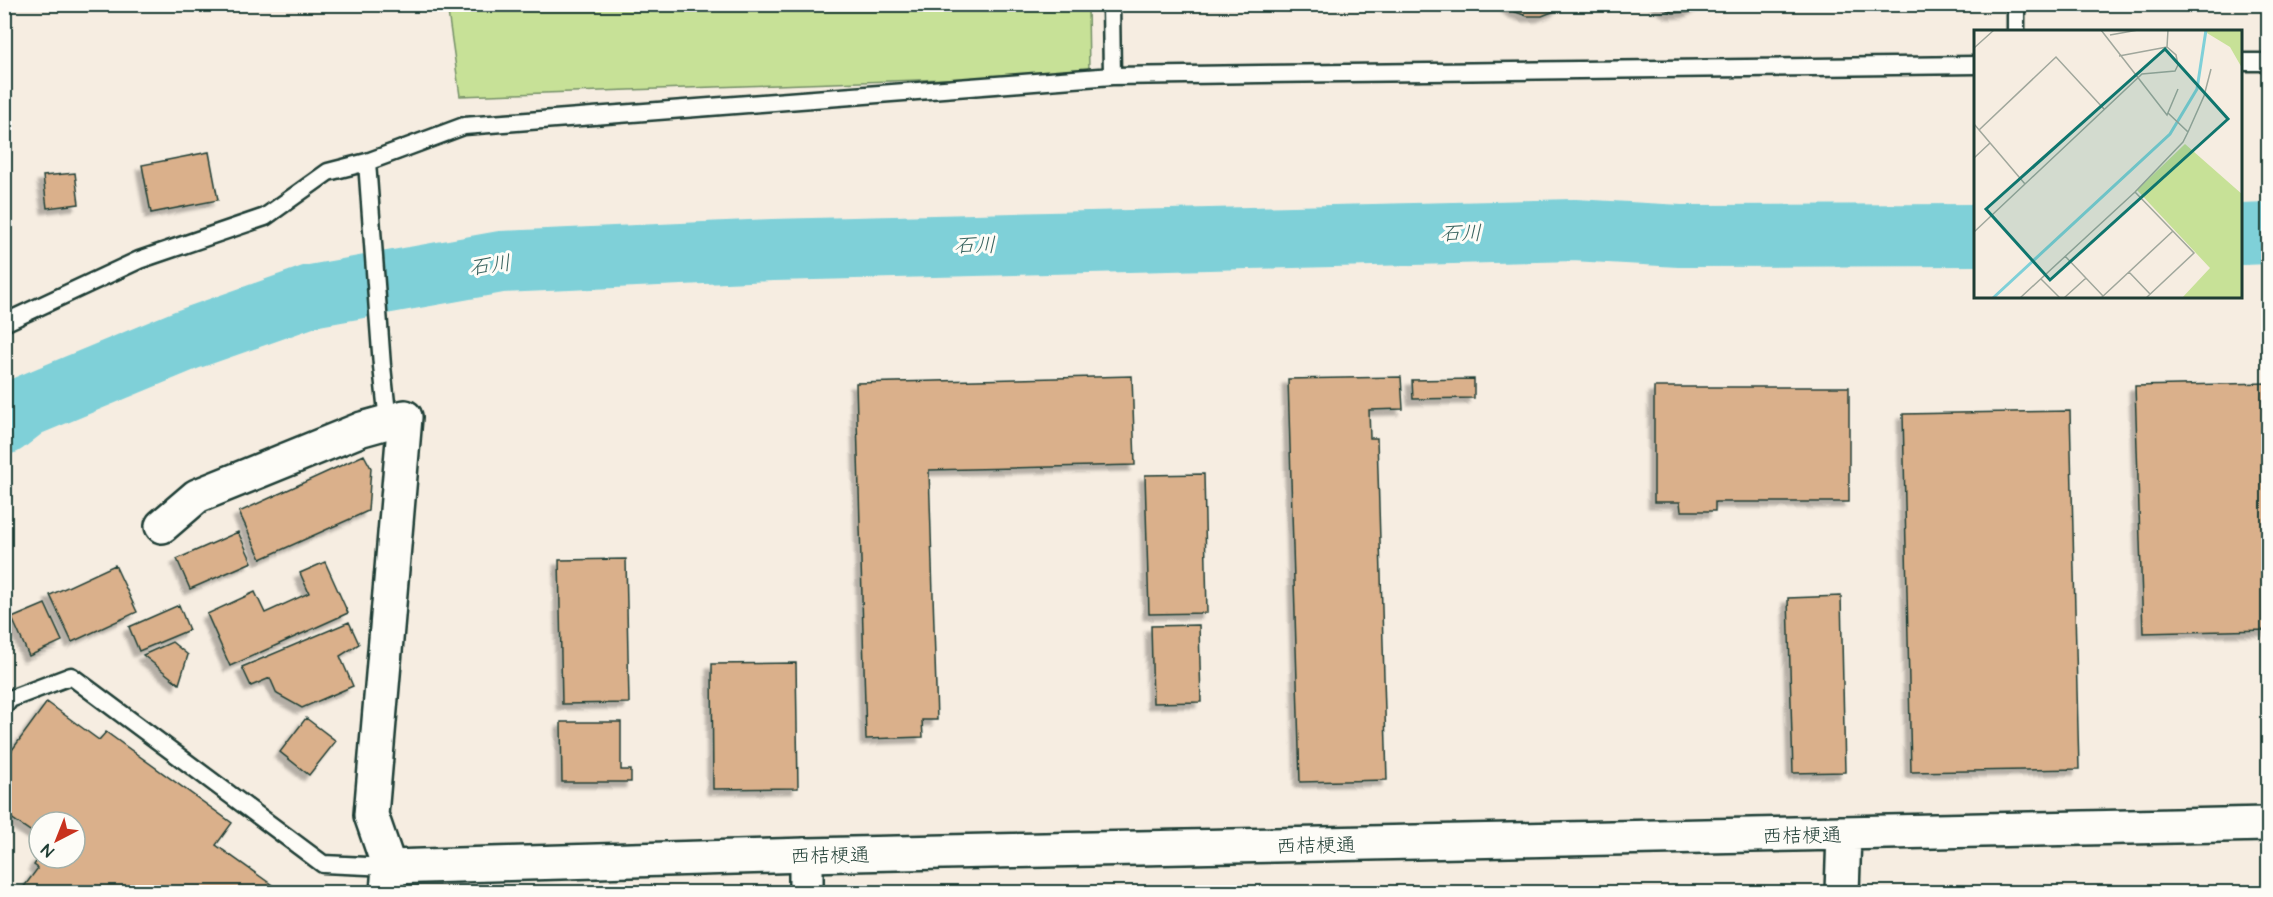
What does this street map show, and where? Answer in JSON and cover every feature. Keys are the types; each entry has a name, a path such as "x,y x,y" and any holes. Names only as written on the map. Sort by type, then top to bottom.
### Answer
{"street":[{"path":"162,526 197,496 362,429 405,417 371,815 388,880"},
{"name":"西桔梗通","path":"388,880 806,855 2268,824"},
{"path":"1842,892 1844,834"},
{"path":"806,855 806,892"}],"lane":[{"path":"1111,4 1113,76"},
{"path":"2016,4 2016,30"},
{"path":"2243,62 2268,62"},
{"path":"4,323 139,260 265,217 328,172 367,162 464,126 1113,76 1974,65"},
{"path":"367,162 388,422"},
{"path":"4,707 10,699 71,676 323,864 388,880"}],"green space":[{"path":"447,5 1088,5 1089,74 460,96"}],"building":[{"path":"1505,4 1562,4 1557,10 1542,16 1527,16 1513,11"},
{"path":"1656,4 1704,4 1688,12 1673,13"},
{"path":"209,152 218,200 151,213 142,165"},
{"path":"75,173 79,204 47,208 43,176"},
{"path":"1132,376 1135,465 929,470 937,720 922,720 923,737 866,739 856,383"},
{"path":"1401,377 1403,409 1369,410 1370,438 1377,438 1387,780 1300,782 1288,379"},
{"path":"1474,379 1474,398 1413,399 1412,380"},
{"path":"2268,383 2268,630 2143,633 2135,386"},
{"path":"1654,387 1849,387 1849,502 1715,502 1715,511 1681,511 1680,502 1654,502"},
{"path":"2070,411 2079,769 1911,772 1903,414"},
{"path":"364,455 371,468 368,511 261,559 239,512"},
{"path":"1204,474 1207,613 1149,614 1145,475"},
{"path":"238,532 252,562 190,589 177,559"},
{"path":"626,559 629,703 562,704 559,560"},
{"path":"325,562 348,613 230,666 207,614 255,592 265,613 309,593 300,573"},
{"path":"115,565 137,612 72,642 50,595"},
{"path":"1841,596 1845,772 1793,773 1788,598"},
{"path":"45,604 62,641 29,656 12,618"},
{"path":"179,605 189,630 139,651 129,627"},
{"path":"349,622 359,644 340,656 353,686 302,708 277,694 270,678 251,686 242,667"},
{"path":"1199,625 1201,702 1153,703 1151,626"},
{"path":"172,642 188,655 179,684 143,655"},
{"path":"796,663 798,788 713,789 712,664"},
{"path":"47,702 99,740 106,732 232,823 216,845 282,892 20,892 36,870 87,870 87,810 27,810 27,829 4,813 4,761"},
{"path":"306,718 336,741 309,775 280,752"},
{"path":"561,722 621,722 621,770 631,770 631,782 562,782"}],"waterway":[{"name":"石川","path":"4,424 27,406 186,340 311,296 501,262 773,250 1574,230 1680,236 1974,235"},
{"name":"石川","path":"2243,234 2268,233"}]}
